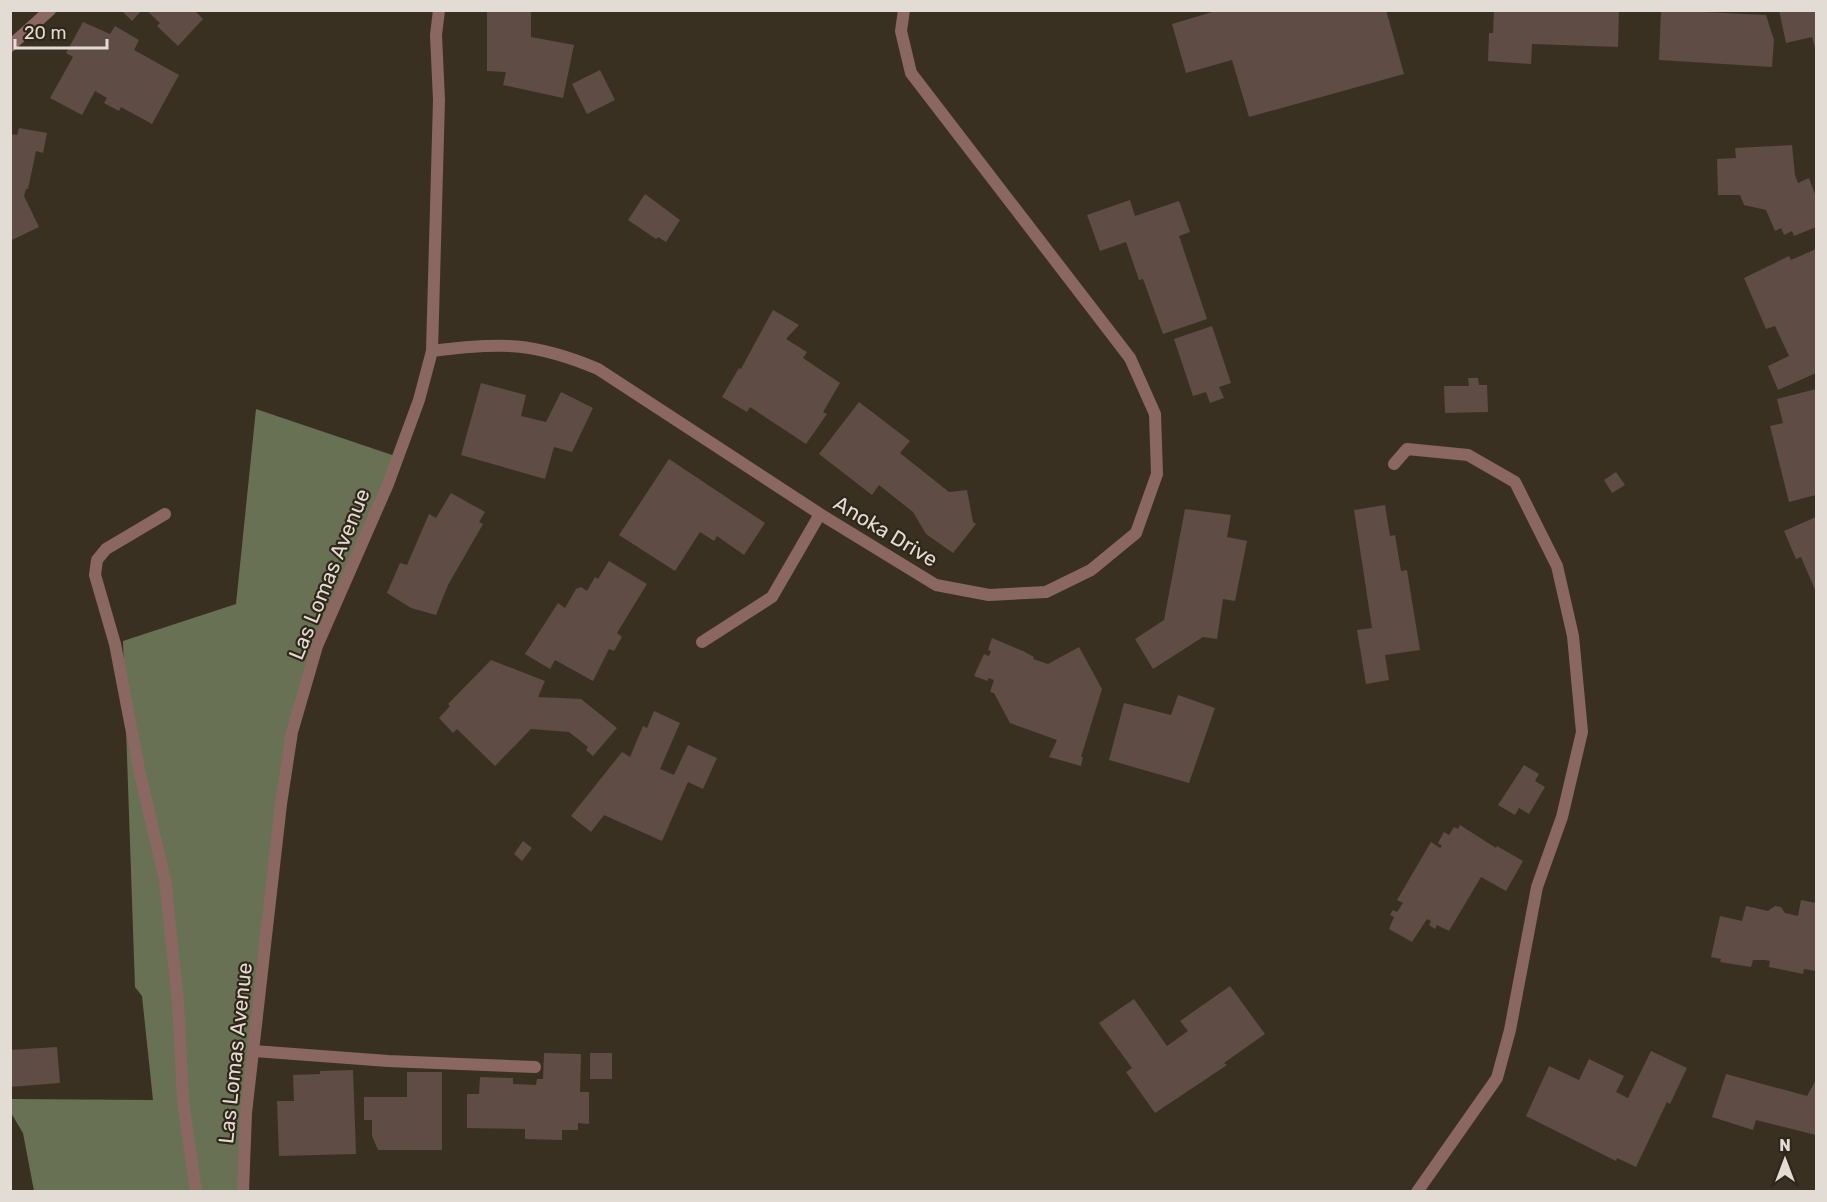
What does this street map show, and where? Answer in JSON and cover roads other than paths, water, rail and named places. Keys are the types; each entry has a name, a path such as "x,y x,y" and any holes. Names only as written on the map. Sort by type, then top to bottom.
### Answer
{"street":[{"path":"10,46 51,10"},
{"name":"Las Lomas Avenue","path":"243,1191 246,1113 281,804 292,732 317,646 388,484 419,400 432,351 440,100 436,35 439,10"},
{"name":"Anoka Drive","path":"432,351 518,344 564,355 590,365 820,514 936,585 989,595 1046,592 1090,570 1136,533 1157,474 1155,414 1130,358 911,73 901,32 904,10"},
{"path":"1394,464 1407,449 1468,455 1515,482 1557,566 1573,636 1582,732 1562,817 1537,887 1510,1030 1497,1078 1417,1191"},
{"path":"165,514 106,549 97,560 95,575 115,644 140,774 165,880 178,1001 183,1101 196,1191"},
{"path":"702,642 772,597 820,514"},
{"path":"254,1051 535,1067"}]}
